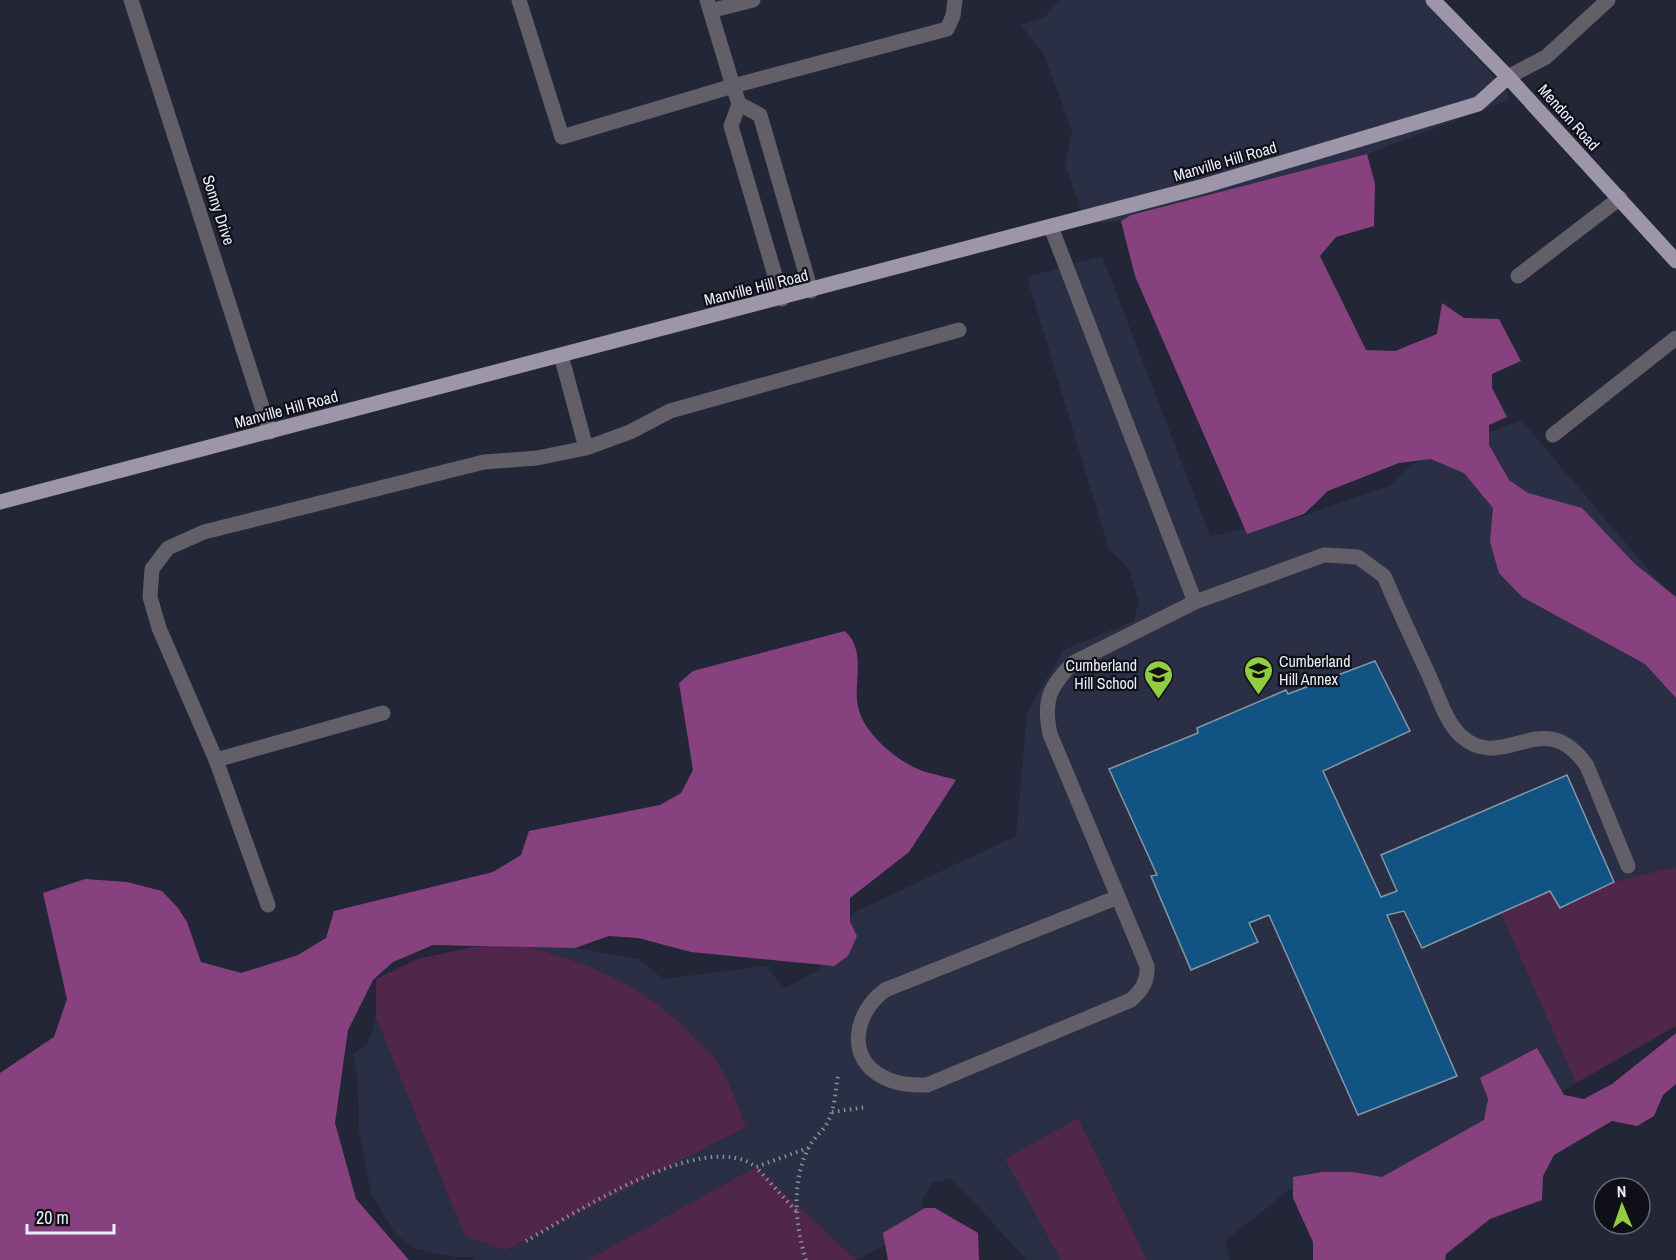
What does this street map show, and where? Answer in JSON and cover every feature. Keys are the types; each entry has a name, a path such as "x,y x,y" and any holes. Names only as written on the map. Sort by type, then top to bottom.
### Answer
{"main road":[{"name":"Mendon Road","path":"1433,0 1508,77 1676,261"},
{"name":"Manville Hill Road","path":"0,502 782,299 1342,147 1478,104 1508,77"}],"street":[{"name":"Sonny Drive","path":"131,0 270,432"},
{"path":"519,0 562,137 733,86 947,29 953,16 955,0"},
{"path":"753,0 708,6 739,104 731,126 782,299"},
{"path":"1508,77 1546,57 1608,0"},
{"path":"739,104 760,115 812,291"},
{"path":"1518,276 1620,198"},
{"path":"1051,227 1195,602"},
{"path":"268,905 216,760 159,628 150,597 152,568 168,548 204,532 484,462 537,458 586,448 630,432 670,411 959,330"},
{"path":"1554,435 1676,338"},
{"path":"561,355 586,448"},
{"path":"1118,897 885,990 871,1002 860,1024 859,1046 866,1064 875,1072 898,1083 927,1085 1131,1000 1143,986 1147,976 1147,966 1050,734 1047,703 1060,676 1073,663 1195,602 1324,555 1358,557 1372,565 1384,576 1451,725 1476,745 1493,748 1508,747 1538,738 1552,738 1566,743 1577,752 1587,766 1628,866"},
{"path":"216,760 383,713"}],"path":[{"path":"806,1260 796,1231 796,1212 802,1171 808,1148 826,1125 832,1112 838,1076"},
{"path":"832,1112 867,1107"},
{"path":"756,1167 808,1148"},
{"path":"526,1240 654,1171 688,1161 715,1158 745,1158 756,1167 796,1212"}],"shaded area":[{"path":"1059,0 1424,0 1508,92 1509,100 1367,154 1131,215 1121,221 1087,224 1065,166 1072,131 1044,55 1021,25 1044,18"},
{"path":"1367,154 1375,184 1374,226 1336,237 1320,256 1366,350 1395,351 1437,334 1442,303 1464,318 1499,319 1521,361 1492,374 1492,388 1507,417 1489,425 1489,445 1509,480 1528,493 1582,508 1635,564 1676,597 1676,698 1645,664 1522,597 1499,573 1490,542 1493,508 1464,473 1431,459 1399,463 1328,491 1304,514 1247,534 1135,276 1121,221 1131,215"},
{"path":"1102,256 1210,536 1292,520 1391,485 1411,465 1455,443 1522,421 1676,602 1676,1026 1367,1203 1290,1189 1225,1241 1230,1260 1027,1260 951,1178 932,1183 921,1202 928,1223 856,1260 474,1260 472,1257 453,1257 417,1249 396,1235 371,1194 359,1131 358,1082 353,1054 367,1044 372,1033 376,1017 376,979 418,959 473,947 552,944 639,959 663,979 765,966 785,988 820,969 853,913 1016,836 1027,713 1063,650 1134,621 1139,601 1128,567 1109,550 1027,277"},
{"path":"845,631 855,646 857,655 859,711 875,738 913,767 956,780 909,852 850,898 850,922 857,936 848,956 834,966 691,952 638,938 609,936 575,948 433,945 393,962 373,980 348,1030 335,1123 356,1199 409,1260 0,1260 0,1073 54,1037 67,999 43,893 85,879 127,882 162,891 187,922 201,962 241,973 298,955 326,938 334,911 493,872 521,855 529,831 660,805 681,793 693,770 679,683 693,671"},
{"path":"1676,867 1676,1026 1576,1083 1501,913 1550,891 1561,908 1614,882"},
{"path":"520,945 569,959 613,977 654,1002 674,1018 715,1059 729,1083 746,1127 506,1250 465,1236 376,1017 376,979 418,959 473,947"},
{"path":"1676,1033 1676,1084 1663,1095 1654,1116 1637,1126 1612,1121 1554,1155 1543,1176 1542,1200 1490,1219 1446,1254 1445,1260 1313,1260 1313,1242 1293,1198 1293,1177 1323,1172 1353,1172 1382,1177 1484,1120 1488,1099 1480,1078 1537,1048 1564,1095 1584,1099 1612,1084"},
{"path":"1078,1118 1147,1260 1061,1260 1005,1159"},
{"path":"756,1167 856,1260 588,1260"},
{"path":"925,1208 935,1208 978,1233 979,1260 888,1260 883,1233"}],"building":[{"path":"1375,661 1410,731 1323,771 1381,897 1397,891 1381,855 1567,775 1614,882 1560,908 1550,891 1422,948 1404,911 1387,915 1457,1076 1358,1115 1269,915 1249,923 1258,942 1191,970 1151,876 1157,875 1109,769 1198,733 1197,728 1286,690 1288,694"}],"place":[{"name":"Cumberland Hill Annex","path":"1258,696"},
{"name":"Cumberland Hill School","path":"1158,700"}]}
